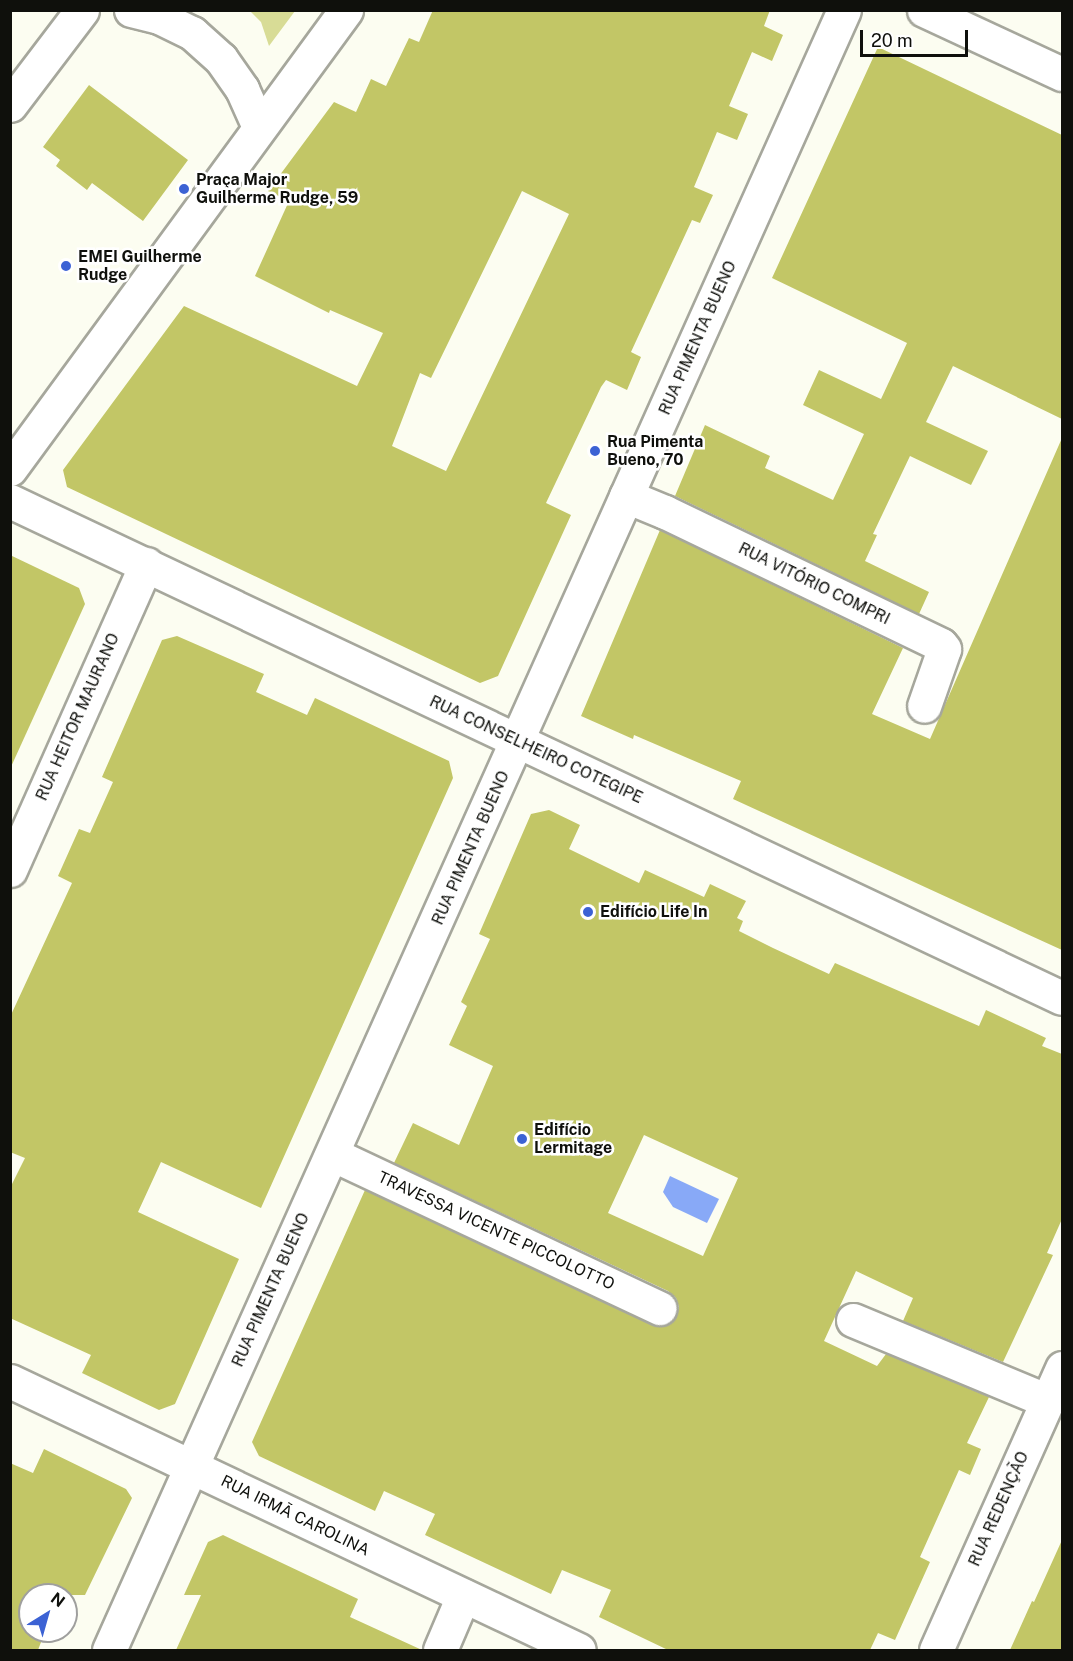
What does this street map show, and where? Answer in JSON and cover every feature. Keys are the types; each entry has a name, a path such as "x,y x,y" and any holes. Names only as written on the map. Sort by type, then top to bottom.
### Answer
{"street":[{"path":"10,105 82,10"},
{"path":"131,10 159,17 192,33 221,59 242,89 259,127"},
{"path":"10,469 346,10"},
{"name":"RUA PIMENTA BUENO","path":"109,1650 519,742 626,496 844,10"},
{"path":"924,10 1062,74"},
{"name":"RUA VITÓRIO COMPRI","path":"626,496 941,645 944,650 924,706"},
{"name":"RUA CONSELHEIRO COTEGIPE","path":"10,501 1062,998"},
{"name":"RUA HEITOR MAURANO","path":"10,870 146,564"},
{"name":"TRAVESSA VICENTE PICCOLOTTO","path":"332,1154 660,1308"},
{"path":"853,1320 1048,1401"},
{"name":"RUA REDENÇÃO","path":"936,1650 1062,1368"},
{"name":"RUA IRMÃ CAROLINA","path":"10,1381 579,1650"},
{"path":"440,1650 463,1596"}],"green space":[{"path":"250,11 295,11 269,46 261,22"}],"water":[{"path":"670,1176 719,1199 707,1223 673,1207 663,1192"}],"building":[{"path":"433,10 770,10 764,26 783,35 772,61 752,52 729,106 748,114 737,140 717,132 694,187 713,195 700,223 692,220 631,352 641,357 627,390 606,380 601,387 546,503 571,515 498,676 480,683 67,487 63,470 184,306 357,386 383,333 330,310 329,313 255,276 289,201 268,191 334,102 356,112 371,79 386,86 409,38 419,42","holes":["522,191 569,214 446,471 392,446 420,373 431,378"]},
{"path":"878,47 1062,135 1062,419 953,366 926,422 988,451 971,485 910,456 873,534 877,535 865,561 929,592 919,614 675,496 705,425 770,456 765,468 833,500 864,434 803,405 819,370 881,399 907,343 772,278"},
{"path":"89,85 188,160 143,221 92,183 87,190 56,166 60,160 43,147"},
{"path":"1062,438 1062,950 733,799 741,781 634,735 633,739 581,716 660,530 903,648 872,714 930,739"},
{"path":"10,555 79,588 85,604 10,769"},
{"path":"177,636 264,674 256,692 307,715 315,698 449,761 453,778 261,1208 161,1162 138,1212 239,1259 175,1404 159,1410 82,1373 91,1355 10,1318 10,1188 25,1158 10,1152 10,1017 72,883 58,876 79,829 90,833 113,782 102,777 162,640"},
{"path":"549,810 580,825 569,849 639,883 645,870 704,897 710,884 746,901 737,918 743,921 739,931 829,974 835,963 979,1026 986,1010 1046,1038 1042,1046 1062,1054 1062,1219 1047,1253 1053,1255 1003,1362 903,1321 913,1298 856,1271 824,1341 877,1366 886,1354 989,1397 967,1443 981,1449 970,1475 959,1470 920,1557 930,1562 895,1640 878,1633 870,1650 668,1650 599,1617 611,1590 562,1570 551,1594 425,1535 435,1514 384,1491 375,1511 259,1456 252,1442 365,1190 652,1325 661,1327 670,1324 677,1315 679,1307 676,1298 668,1291 394,1163 413,1123 459,1145 493,1066 449,1045 467,1006 461,1002 490,939 479,934 531,814","holes":["644,1135 738,1178 703,1256 608,1213"]},
{"path":"44,1449 126,1489 132,1498 85,1595 78,1595 78,1583 18,1583 18,1643 41,1643 38,1650 10,1650 10,1463 33,1473"},
{"path":"223,1535 358,1599 350,1617 422,1650 176,1650 201,1595 184,1595 208,1542"},
{"path":"1062,1540 1062,1650 1010,1650 1032,1601 1034,1602"}],"place":[{"name":"Praça Major Guilherme Rudge, 59","path":"184,189"},
{"name":"EMEI Guilherme Rudge","path":"66,266"},
{"name":"Rua Pimenta Bueno, 70","path":"595,451"},
{"name":"Edifício Life In","path":"588,912"},
{"name":"Edifício Lermitage","path":"522,1139"}]}
